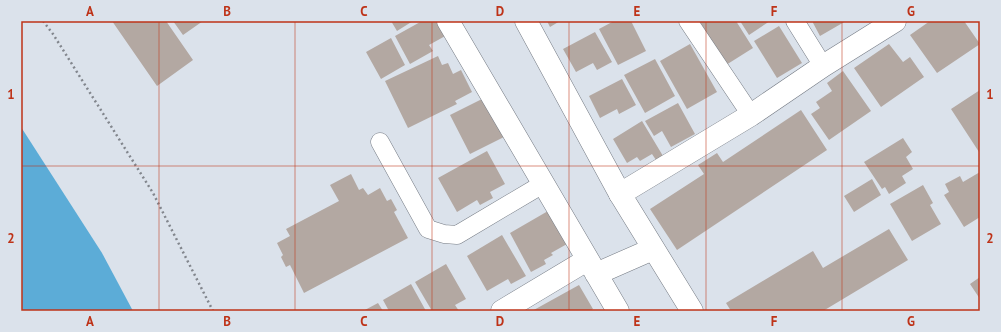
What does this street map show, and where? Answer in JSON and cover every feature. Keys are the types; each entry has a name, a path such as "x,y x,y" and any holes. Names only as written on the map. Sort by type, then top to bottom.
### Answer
{"street":[{"path":"448,21 618,311"},
{"path":"526,21 620,194 692,311"},
{"path":"620,194 751,115 823,66 895,21"},
{"path":"502,311 592,267 653,249"}],"lane":[{"path":"688,21 751,115"},
{"path":"795,21 823,66"},
{"path":"380,142 428,229 444,234 457,235 543,184"}],"path":[{"path":"43,21 53,34 153,193 213,311"}],"water":[{"path":"21,127 102,253 133,311 21,311"}],"building":[{"path":"112,21 166,21 193,60 157,86"},
{"path":"173,21 203,21 183,35"},
{"path":"391,21 413,21 397,31"},
{"path":"422,21 439,21 447,35 429,45 433,51 410,64 395,36"},
{"path":"547,21 560,21 550,27"},
{"path":"614,21 631,21 646,51 618,65 599,29"},
{"path":"736,21 753,48 726,65 700,22"},
{"path":"740,21 770,21 749,35"},
{"path":"812,21 846,21 820,36"},
{"path":"930,21 964,21 980,44 937,73 910,35"},
{"path":"779,26 802,63 777,78 754,41"},
{"path":"595,32 612,62 597,70 593,63 576,72 563,49"},
{"path":"391,38 405,65 381,79 366,52"},
{"path":"690,44 717,92 687,109 660,61"},
{"path":"889,44 903,62 910,57 924,77 881,107 854,68"},
{"path":"438,56 442,65 448,63 453,74 461,70 472,92 455,101 457,104 408,128 385,81"},
{"path":"655,59 675,96 645,113 624,75"},
{"path":"843,71 871,111 829,140 811,114 820,108 816,102 832,91 827,83"},
{"path":"622,79 636,105 619,114 617,109 600,118 589,96"},
{"path":"980,90 980,151 979,152 951,109"},
{"path":"484,98 504,137 470,154 450,115"},
{"path":"678,103 695,134 671,147 662,131 654,136 645,121"},
{"path":"801,110 827,150 677,250 650,209 704,174 698,165 717,153 723,162"},
{"path":"642,121 663,156 656,160 652,154 640,161 637,157 627,163 613,139"},
{"path":"903,138 912,152 906,157 913,169 902,176 906,183 889,194 885,187 882,189 864,162"},
{"path":"487,151 505,184 490,192 493,198 480,205 477,200 457,212 438,178"},
{"path":"980,172 980,217 964,227 944,195 949,192 945,184 960,176 963,182"},
{"path":"351,174 359,190 363,188 368,195 380,188 387,201 391,199 397,210 394,212 408,238 304,293 290,265 286,267 281,257 283,255 277,243 290,236 286,229 339,201 330,185"},
{"path":"872,179 881,195 854,212 844,196"},
{"path":"923,185 933,203 930,205 941,224 912,241 890,204"},
{"path":"548,211 567,244 551,253 553,255 544,260 546,264 531,272 510,233"},
{"path":"889,229 908,260 823,311 731,311 726,303 813,251 823,268"},
{"path":"502,235 526,276 511,284 508,279 487,291 467,256"},
{"path":"446,264 466,299 455,305 459,311 432,311 415,282"},
{"path":"980,277 980,299 970,284"},
{"path":"411,284 426,311 389,311 383,300"},
{"path":"579,285 593,309 590,311 532,311"},
{"path":"378,303 383,311 363,311"}]}
